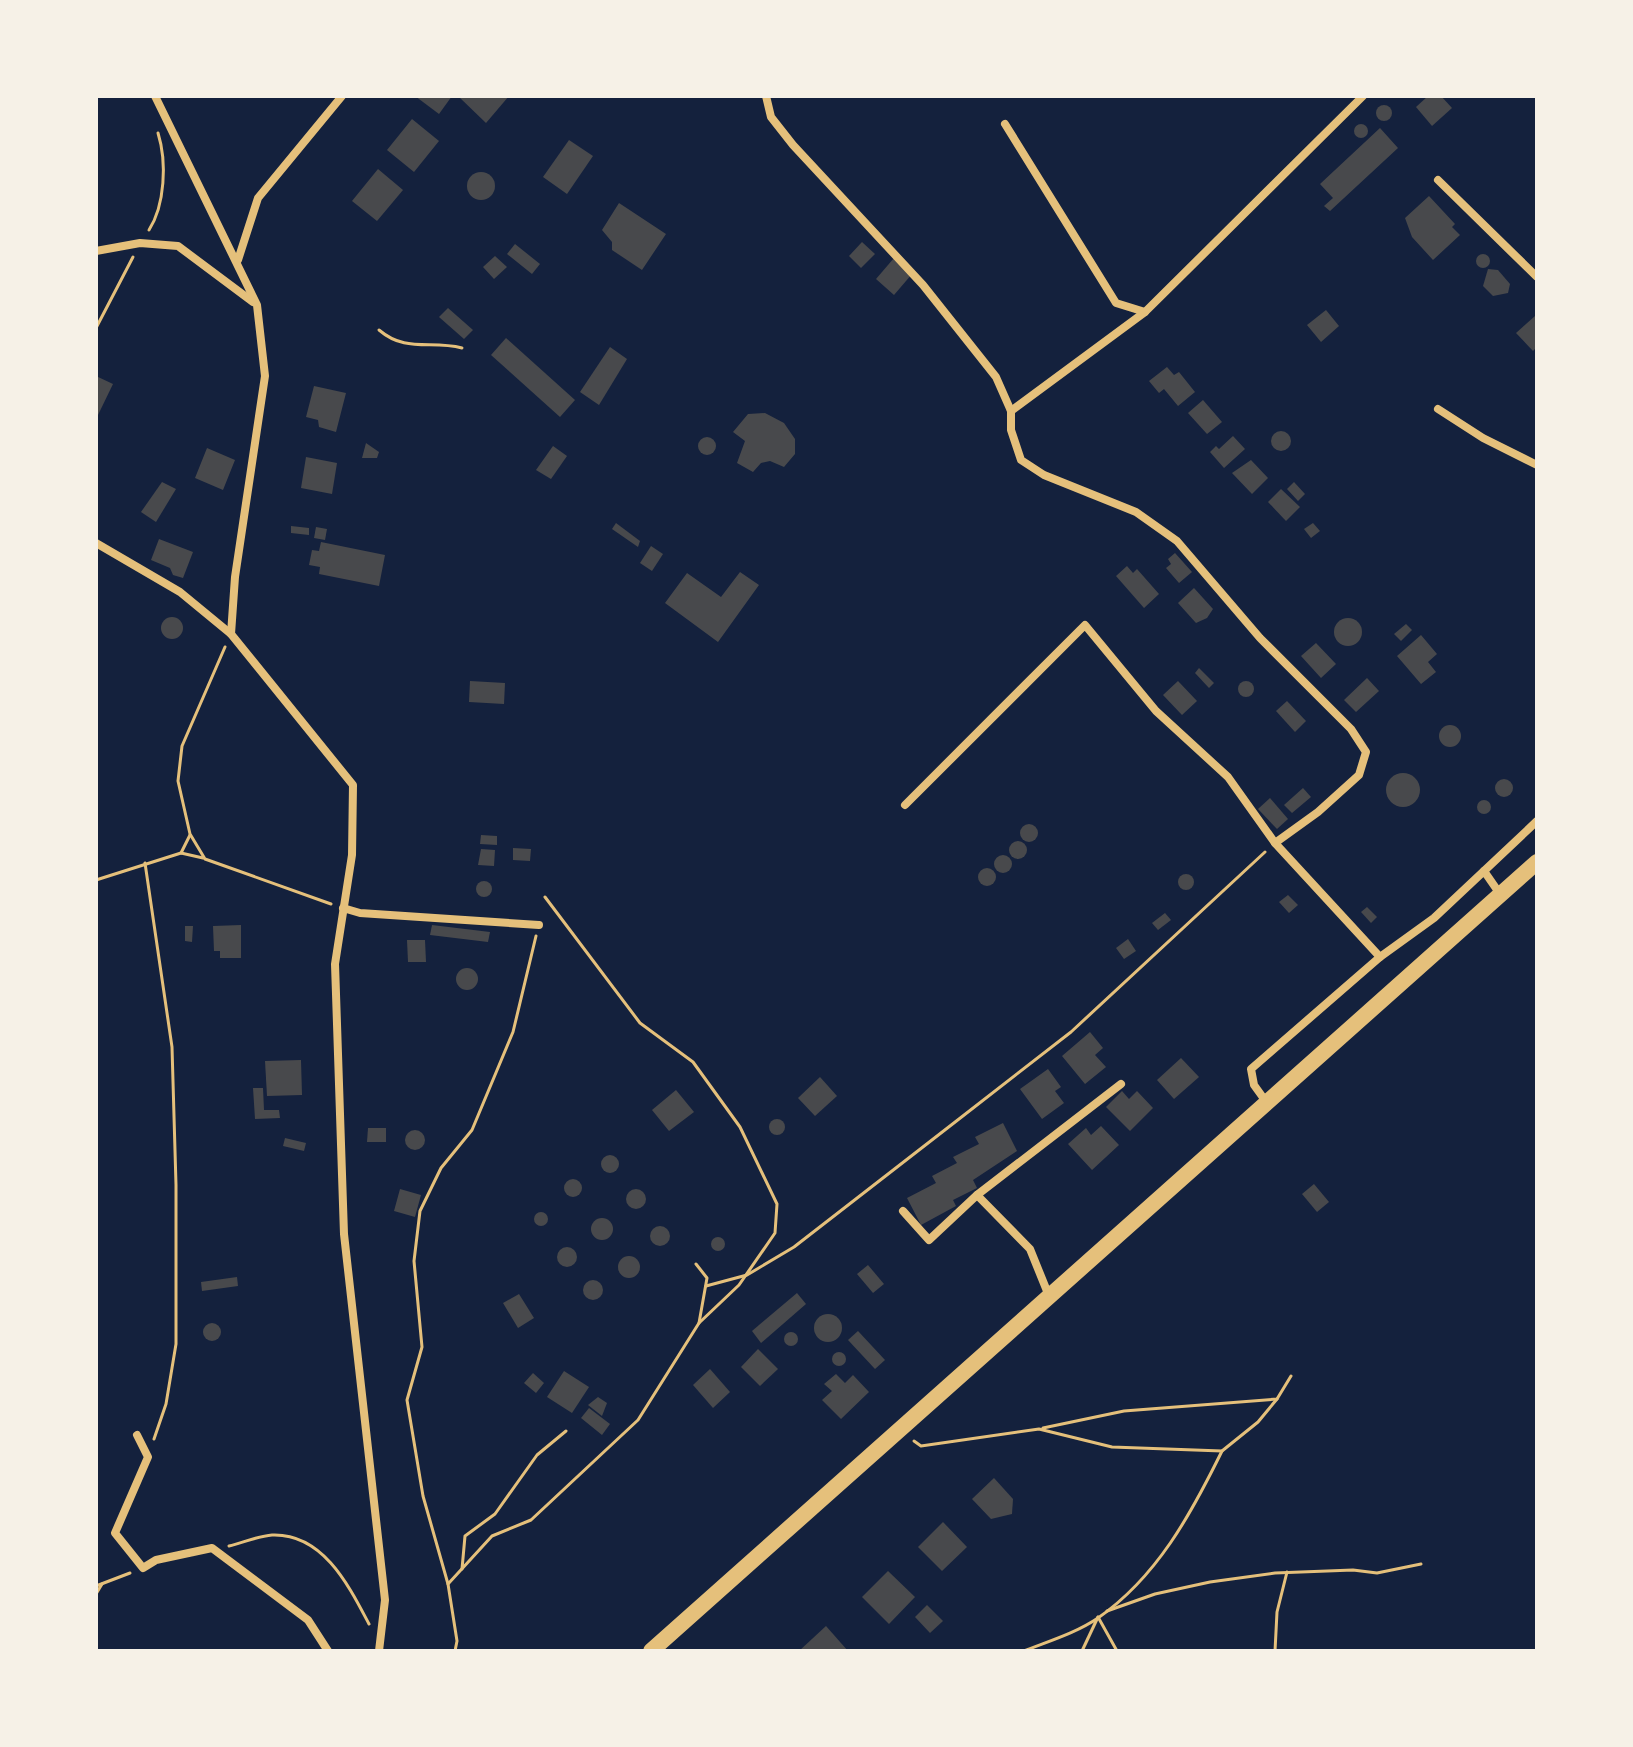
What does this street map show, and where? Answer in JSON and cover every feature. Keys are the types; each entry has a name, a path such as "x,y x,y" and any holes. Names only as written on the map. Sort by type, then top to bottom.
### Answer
{"main road":[{"path":"651,1651 1537,862"}],"street":[{"path":"155,96 238,260 257,305 265,376 235,577 231,634"},
{"path":"238,260 258,198 342,96"},
{"path":"766,96 771,117 793,145 923,285 996,377 1011,411 1011,430 1021,460 1044,475 1136,512 1177,541 1260,638 1351,729 1366,752 1359,775 1318,812 1275,843"},
{"path":"1011,411 1145,312 1363,96"},
{"path":"1005,124 1116,303 1145,312"},
{"path":"1438,180 1537,277"},
{"path":"96,251 140,243 178,246 257,305"},
{"path":"1438,409 1483,438 1537,465"},
{"path":"96,543 180,592 231,634 353,785 352,855 335,964 344,1234 385,1600 379,1648"},
{"path":"905,805 1085,625 1156,711 1228,777 1275,843 1380,957"},
{"path":"1267,1103 1254,1085 1251,1069 1380,957 1434,918 1537,821"},
{"path":"1484,871 1501,895"},
{"path":"343,908 360,913 539,925"},
{"path":"903,1211 929,1240 977,1195 1121,1084"},
{"path":"977,1195 1030,1249 1049,1297"},
{"path":"137,1435 148,1457 115,1533 143,1568 156,1560 215,1550 308,1620 328,1651"}],"path":[{"path":"96,328 159,213 162,148 154,122"},
{"path":"379,330 393,342 420,346 438,342 462,348"},
{"path":"205,859 190,834 178,781 182,746 231,634"},
{"path":"181,853 190,834"},
{"path":"706,1286 747,1275 794,1247 1071,1032 1275,843"},
{"path":"96,880 181,853 343,908"},
{"path":"145,863 172,1047 176,1185 176,1344 166,1404 148,1457"},
{"path":"448,1584 492,1536 531,1520 638,1420 699,1323 747,1275 775,1233 777,1204 740,1127 693,1062 640,1023 545,897"},
{"path":"455,1651 457,1641 448,1584 423,1496 407,1400 422,1347 414,1261 420,1211 441,1168 472,1130 513,1032 539,925"},
{"path":"696,1264 707,1278 699,1323"},
{"path":"1024,1651 1098,1617 1152,1570 1190,1515 1222,1451 1258,1422 1291,1376"},
{"path":"898,1431 921,1446 1039,1429 1124,1411 1277,1399"},
{"path":"1039,1429 1112,1447 1222,1451"},
{"path":"462,1569 465,1536 495,1514 537,1455 566,1431"},
{"path":"215,1550 270,1535 291,1537 319,1552 345,1578 379,1648"},
{"path":"1104,1612 1155,1594 1210,1582 1287,1572 1377,1573 1421,1564"},
{"path":"96,1586 143,1568"},
{"path":"1275,1651 1277,1612 1287,1572"},
{"path":"96,1594 102,1584"},
{"path":"1082,1651 1098,1617"},
{"path":"1098,1617 1117,1651"}],"building":[{"path":"415,96 452,96 439,114"},
{"path":"458,96 509,96 486,123"},
{"path":"1428,96 1441,96 1452,108 1432,126 1416,107"},
{"path":"1384,105 1392,113 1384,121 1376,113"},
{"path":"412,119 439,141 414,172 387,150"},
{"path":"1361,124 1368,131 1361,138 1354,131"},
{"path":"1380,128 1398,148 1330,211 1324,206 1333,198 1320,184"},
{"path":"569,140 593,156 567,194 543,177"},
{"path":"378,169 403,190 377,221 352,201"},
{"path":"481,172 491,176 495,186 491,196 481,200 471,196 467,186 471,176"},
{"path":"1429,196 1455,224 1452,227 1460,235 1433,260 1412,237 1405,218"},
{"path":"619,203 666,234 642,270 612,250 612,242 602,230"},
{"path":"862,242 875,254 861,268 849,256"},
{"path":"515,244 540,264 532,274 507,254"},
{"path":"1483,254 1490,261 1483,268 1476,261"},
{"path":"495,256 507,267 494,279 483,267"},
{"path":"894,258 912,274 894,295 876,279"},
{"path":"1488,269 1498,270 1510,284 1508,293 1493,296 1483,286"},
{"path":"448,308 473,330 464,339 439,317"},
{"path":"1326,310 1339,326 1321,342 1307,325"},
{"path":"1535,316 1537,347 1533,351 1516,333"},
{"path":"506,338 575,400 560,417 491,355"},
{"path":"610,347 627,359 599,405 580,392"},
{"path":"1167,367 1174,375 1179,372 1195,392 1178,406 1164,389 1159,393 1149,381"},
{"path":"96,376 113,384 98,415 96,414"},
{"path":"314,386 346,393 336,432 319,427 318,420 306,417"},
{"path":"1203,400 1222,422 1207,434 1188,413"},
{"path":"765,413 784,423 795,439 795,454 784,467 770,461 761,463 753,472 737,463 745,441 733,432 748,414"},
{"path":"1281,431 1288,434 1291,441 1288,448 1281,451 1274,448 1271,441 1274,434"},
{"path":"1233,436 1245,449 1224,468 1210,452 1216,446 1219,449"},
{"path":"707,437 716,446 707,455 698,446"},
{"path":"366,443 379,452 377,458 362,458"},
{"path":"553,446 567,456 551,479 536,470"},
{"path":"207,448 235,460 223,490 195,478"},
{"path":"306,457 337,463 332,494 301,488"},
{"path":"1251,460 1268,478 1252,494 1232,473"},
{"path":"162,482 176,489 156,522 141,512"},
{"path":"1294,482 1305,494 1298,501 1287,489"},
{"path":"1281,489 1300,507 1286,521 1268,502"},
{"path":"616,523 640,541 638,547 612,529"},
{"path":"1313,523 1320,531 1311,538 1304,529"},
{"path":"291,526 309,528 309,535 291,533"},
{"path":"316,527 327,529 325,540 314,538"},
{"path":"159,539 193,552 183,578 151,560"},
{"path":"321,542 385,555 379,586 319,574 320,567 309,565 312,550 319,551"},
{"path":"651,546 663,554 652,571 640,563"},
{"path":"1175,553 1192,572 1179,583 1166,568 1171,564 1168,559"},
{"path":"1127,566 1133,573 1137,569 1159,594 1144,608 1116,576"},
{"path":"740,572 759,585 718,642 665,603 687,573 721,597"},
{"path":"1194,588 1213,609 1207,618 1196,623 1178,603"},
{"path":"168,617 176,617 183,628 176,639 168,639 161,632 161,624"},
{"path":"1348,618 1358,622 1362,632 1358,642 1348,646 1338,642 1334,632 1338,622"},
{"path":"1406,624 1412,630 1401,641 1394,634"},
{"path":"1421,635 1437,654 1428,662 1436,672 1421,684 1397,656"},
{"path":"1316,643 1336,664 1321,678 1301,656"},
{"path":"1199,668 1214,683 1209,688 1195,673"},
{"path":"1367,678 1379,691 1356,712 1344,700"},
{"path":"470,681 505,683 504,704 469,702"},
{"path":"1178,681 1197,701 1182,715 1163,695"},
{"path":"1246,681 1254,689 1246,697 1238,689"},
{"path":"1287,701 1306,721 1295,732 1276,711"},
{"path":"1450,725 1458,728 1461,736 1458,744 1450,747 1442,744 1439,736 1442,728"},
{"path":"1403,773 1415,778 1420,790 1415,802 1403,807 1391,802 1386,790 1391,778"},
{"path":"1504,779 1513,788 1504,797 1495,788"},
{"path":"1303,788 1311,797 1292,813 1284,805"},
{"path":"1270,798 1288,819 1277,829 1258,809"},
{"path":"1484,800 1491,807 1484,814 1477,807"},
{"path":"1025,824 1033,824 1038,833 1036,840 1025,842 1020,837 1020,829"},
{"path":"481,835 497,836 497,845 480,844"},
{"path":"1014,841 1022,841 1027,850 1025,857 1014,859 1009,854 1009,846"},
{"path":"513,848 531,849 530,861 513,860"},
{"path":"481,849 495,850 494,866 478,865"},
{"path":"999,855 1007,855 1012,864 1010,871 999,873 994,868 994,860"},
{"path":"983,868 991,868 996,877 994,884 983,886 978,881 978,873"},
{"path":"1186,874 1192,876 1192,888 1186,890 1180,888 1178,882 1180,876"},
{"path":"481,881 487,881 492,889 490,895 481,897 476,892 476,886"},
{"path":"1288,895 1298,905 1289,913 1279,902"},
{"path":"1367,907 1377,917 1371,923 1361,912"},
{"path":"1165,913 1171,920 1158,930 1152,923"},
{"path":"241,925 241,958 220,958 220,951 214,951 213,926"},
{"path":"432,925 490,932 488,942 430,935"},
{"path":"185,926 193,926 192,942 185,941"},
{"path":"1128,939 1136,951 1124,959 1116,948"},
{"path":"407,940 425,940 426,962 408,962"},
{"path":"467,968 475,971 478,979 475,987 467,990 459,987 456,979 459,971"},
{"path":"1090,1032 1103,1048 1095,1055 1106,1067 1085,1084 1062,1056"},
{"path":"1181,1058 1199,1077 1174,1099 1157,1080"},
{"path":"301,1060 302,1095 267,1096 265,1061"},
{"path":"1048,1069 1061,1087 1055,1091 1064,1103 1042,1119 1020,1089"},
{"path":"820,1077 837,1096 815,1116 798,1098"},
{"path":"253,1088 263,1088 264,1110 279,1110 280,1118 255,1119"},
{"path":"676,1090 694,1112 669,1131 652,1110"},
{"path":"1122,1091 1129,1099 1137,1091 1153,1108 1130,1131 1106,1107"},
{"path":"777,1119 785,1127 777,1135 769,1127"},
{"path":"1003,1123 1017,1151 973,1180 977,1188 953,1200 956,1206 921,1225 907,1198 936,1183 932,1176 957,1163 953,1157 979,1144 975,1137"},
{"path":"1101,1126 1119,1145 1092,1170 1068,1144 1086,1128 1091,1135"},
{"path":"368,1128 386,1128 386,1142 367,1142"},
{"path":"415,1130 422,1133 425,1140 422,1147 415,1150 408,1147 405,1140 408,1133"},
{"path":"285,1138 306,1143 304,1151 283,1146"},
{"path":"606,1155 614,1155 619,1164 617,1171 606,1173 601,1168 601,1160"},
{"path":"573,1179 582,1188 573,1197 564,1188"},
{"path":"1314,1184 1329,1202 1317,1212 1302,1194"},
{"path":"400,1189 421,1195 415,1217 394,1211"},
{"path":"636,1189 643,1192 646,1199 643,1206 636,1209 629,1206 626,1199 629,1192"},
{"path":"541,1212 548,1219 541,1226 534,1219"},
{"path":"602,1218 610,1221 613,1229 610,1237 602,1240 594,1237 591,1229 594,1221"},
{"path":"660,1226 667,1229 670,1236 667,1243 660,1246 653,1243 650,1236 653,1229"},
{"path":"718,1237 725,1244 718,1251 711,1244"},
{"path":"567,1247 574,1250 577,1257 574,1264 567,1267 560,1264 557,1257 560,1250"},
{"path":"629,1256 637,1259 640,1267 637,1275 629,1278 621,1275 618,1267 621,1259"},
{"path":"868,1265 884,1284 873,1293 857,1274"},
{"path":"237,1277 238,1286 202,1291 201,1282"},
{"path":"593,1280 600,1283 603,1290 600,1297 593,1300 586,1297 583,1290 586,1283"},
{"path":"797,1293 806,1304 761,1343 752,1331"},
{"path":"519,1294 534,1318 518,1328 503,1303"},
{"path":"828,1314 838,1318 842,1328 838,1338 828,1342 818,1338 814,1328 818,1318"},
{"path":"212,1323 221,1332 212,1341 203,1332"},
{"path":"858,1331 885,1360 875,1369 848,1340"},
{"path":"791,1332 798,1339 791,1346 784,1339"},
{"path":"758,1349 778,1369 760,1386 741,1367"},
{"path":"839,1352 846,1359 839,1366 832,1359"},
{"path":"710,1369 730,1392 713,1408 693,1385"},
{"path":"564,1371 589,1387 572,1413 547,1397"},
{"path":"533,1373 544,1383 536,1393 524,1383"},
{"path":"836,1374 845,1383 853,1375 869,1392 841,1419 822,1400 832,1391 824,1384"},
{"path":"598,1397 607,1403 602,1416 588,1405"},
{"path":"589,1408 610,1424 602,1435 581,1418"},
{"path":"994,1478 1013,1499 1012,1514 991,1519 972,1499"},
{"path":"943,1522 967,1547 942,1571 918,1547"},
{"path":"888,1571 915,1597 889,1624 862,1597"},
{"path":"927,1605 943,1621 930,1633 915,1617"},
{"path":"826,1626 848,1651 799,1651"}]}
